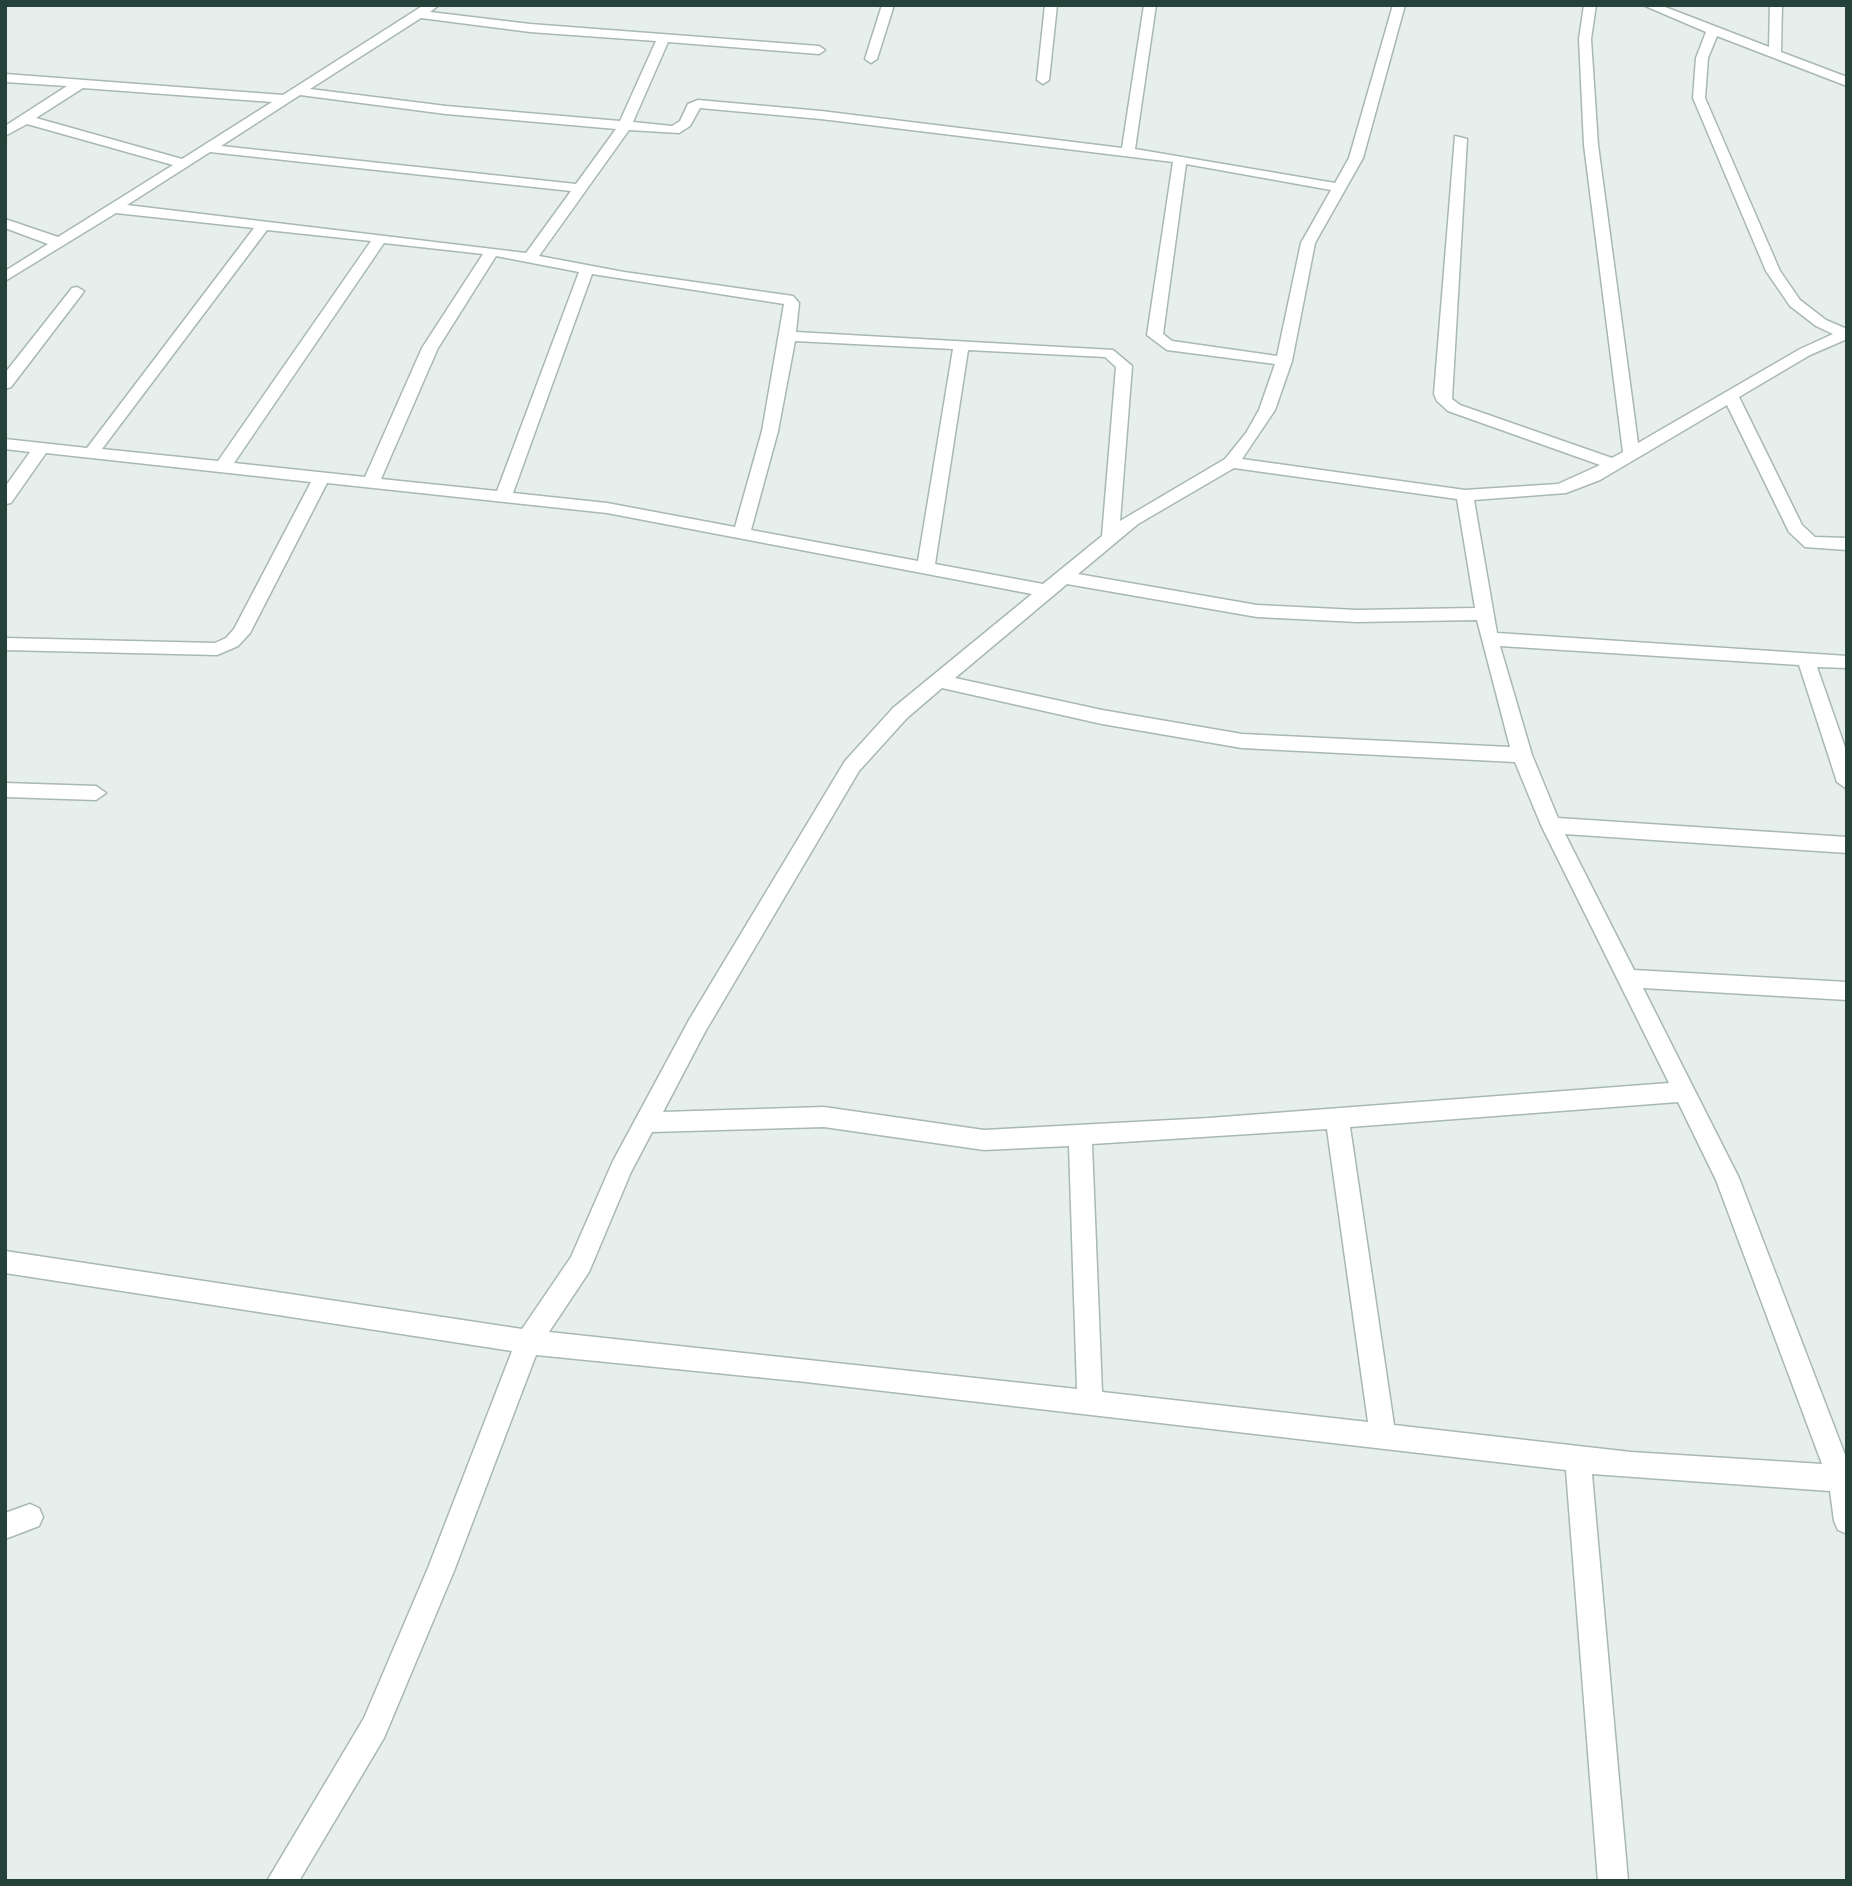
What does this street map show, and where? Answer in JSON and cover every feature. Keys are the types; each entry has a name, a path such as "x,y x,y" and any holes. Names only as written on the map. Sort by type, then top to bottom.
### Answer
{"street":[{"path":"5,277 433,5"},
{"path":"871,59 888,5"},
{"path":"1044,80 1051,5"},
{"path":"1128,152 1150,5"},
{"path":"282,1881 374,1728 440,1571 528,1342 580,1264 621,1168 697,1026 852,766 900,713 1149,508 1208,479 1231,463 1268,410 1284,361 1308,243 1356,158 1399,5"},
{"path":"1590,5 1585,39 1591,145 1631,452"},
{"path":"1648,5 1665,9 1847,82"},
{"path":"1775,55 1776,5"},
{"path":"419,14 530,28 819,50"},
{"path":"1713,30 1702,58 1699,98 1773,271 1795,303 1821,323 1845,333"},
{"path":"530,258 624,127 664,38"},
{"path":"5,78 291,95 674,130 685,123 693,107 698,104 821,115 1128,152 1340,188"},
{"path":"5,132 81,83"},
{"path":"25,119 182,163"},
{"path":"1460,139 1442,394 1454,408 1613,464"},
{"path":"206,148 578,188"},
{"path":"1180,159 1155,335 1167,345 1284,361"},
{"path":"113,208 492,251 587,270 781,296 792,303 788,336 769,431 742,533"},
{"path":"5,223 57,242"},
{"path":"92,452 263,226"},
{"path":"223,465 380,238"},
{"path":"371,482 430,348 492,251"},
{"path":"503,496 587,270"},
{"path":"5,384 78,291"},
{"path":"1231,463 1465,495 1560,489 1594,477 1631,452 1730,395 1845,333"},
{"path":"788,336 1108,353 1124,366 1110,540"},
{"path":"926,566 961,344"},
{"path":"1730,395 1795,528 1811,543 1847,544"},
{"path":"5,444 223,465 607,508 926,566 1047,591"},
{"path":"5,499 42,447"},
{"path":"5,644 216,649 232,642 241,633 322,477"},
{"path":"1465,495 1489,639 1522,755 1551,825 1727,1178 1844,1479 1847,1521"},
{"path":"1066,578 1257,611 1357,616 1485,614"},
{"path":"1489,639 1847,662"},
{"path":"1806,660 1847,782"},
{"path":"940,681 1102,717 1241,741 1522,755"},
{"path":"5,790 96,793"},
{"path":"1551,825 1847,845"},
{"path":"1627,978 1847,991"},
{"path":"647,1122 824,1117 984,1140 1337,1118 1684,1092"},
{"path":"1337,1118 1383,1437"},
{"path":"1080,1135 1090,1403"},
{"path":"5,1262 528,1342 1090,1403 1578,1460 1844,1479"},
{"path":"1578,1460 1612,1881"}]}
